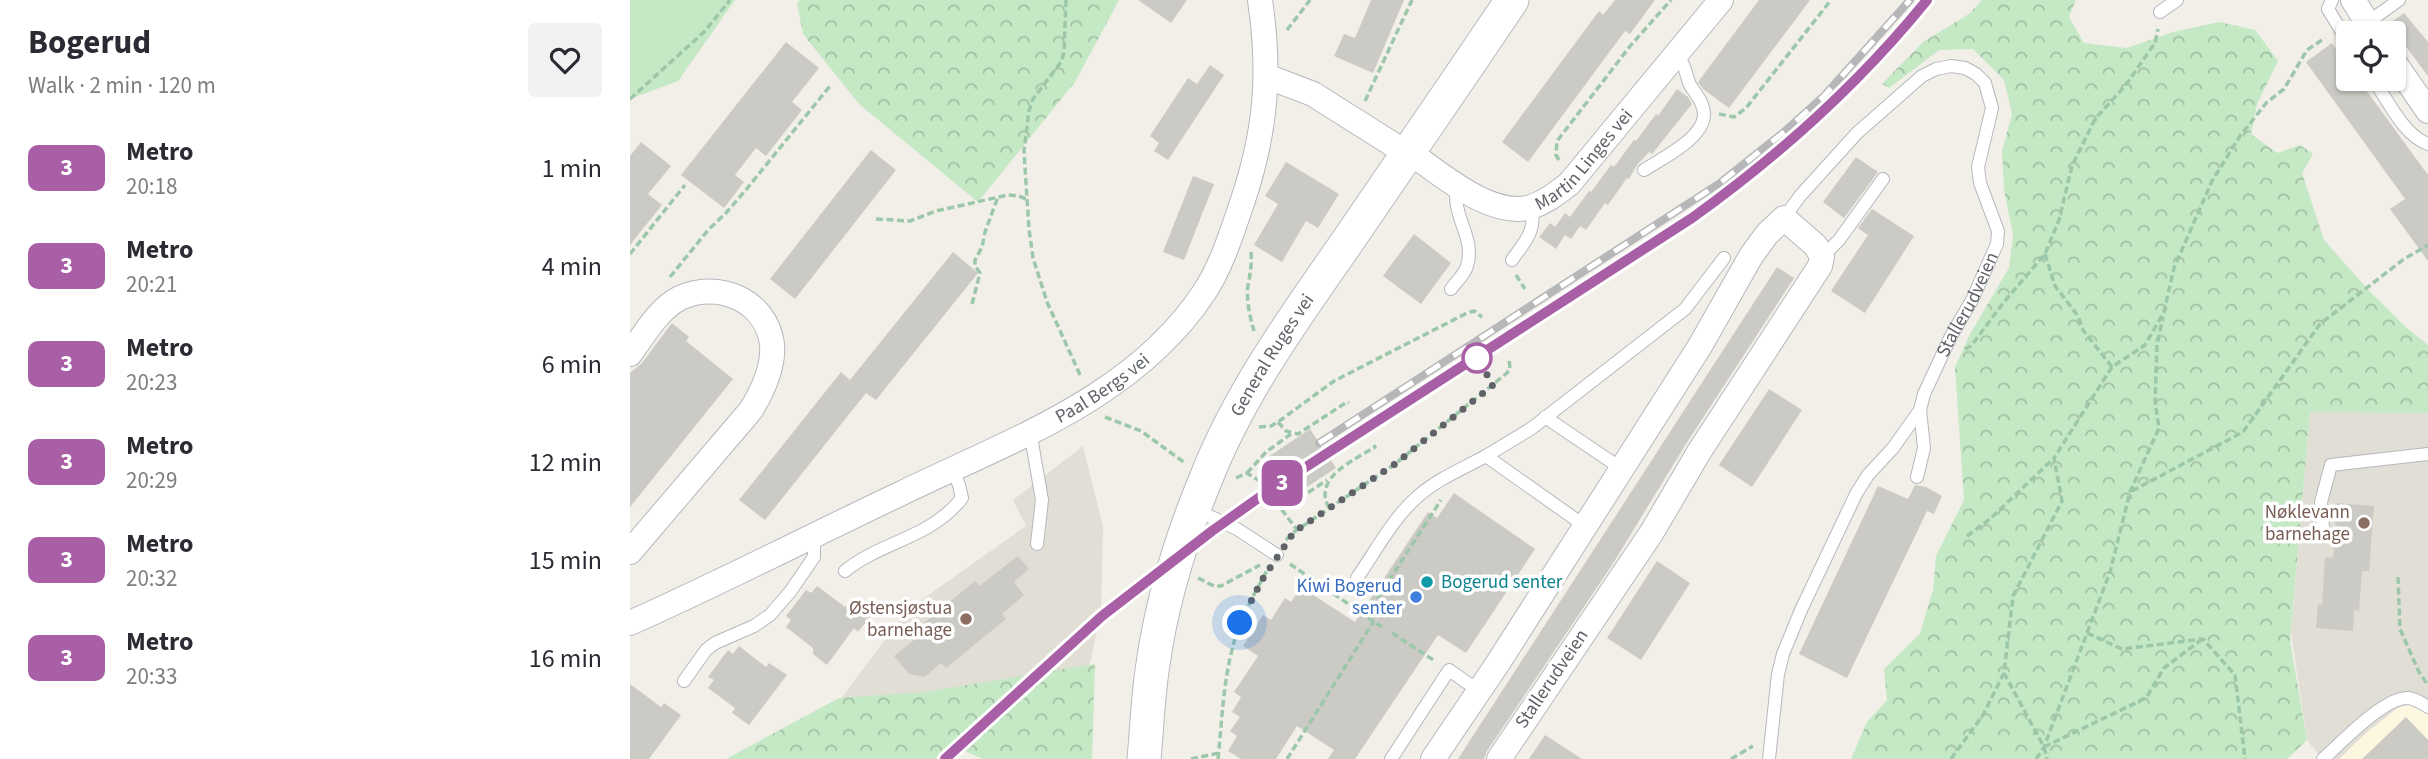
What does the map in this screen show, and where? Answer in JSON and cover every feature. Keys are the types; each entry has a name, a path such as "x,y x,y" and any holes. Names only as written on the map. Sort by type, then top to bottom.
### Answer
{"main road":[{"name":"General Ruges vei","path":"1144,759 1153,664 1173,574 1208,474 1245,397 1314,289 1512,0"}],"street":[{"name":"Paal Bergs vei","path":"630,624 1030,431 1109,388 1152,354 1206,289 1230,237 1260,141 1266,76 1260,0"},
{"name":"Martin Linges vei","path":"1408,153 1457,186 1493,205 1515,209 1531,207 1550,199 1575,177 1721,0"},
{"path":"2353,0 2366,21"},
{"path":"1266,76 1313,94 1408,153"},
{"path":"2406,79 2428,111"},
{"path":"1784,218 1816,246 1822,257"},
{"name":"Stallerudveien","path":"1433,759 1700,346 1751,256 1784,218"},
{"name":"Stallerudveien","path":"1499,759 1652,532 1699,452 1813,279 1822,257"},
{"path":"630,354 662,312 679,299 697,292 716,291 740,298 754,309 769,331 772,346 770,363 760,395 751,410 630,552"}],"lane":[{"path":"2162,11 2177,0"},
{"path":"2332,0 2328,9 2336,22"},
{"path":"2377,21 2399,0"},
{"path":"1644,170 1685,144 1699,130 1704,117 1702,104 1689,82 1683,61 1676,55"},
{"name":"Stallerudveien","path":"1769,759 1778,674 1801,610 1856,494 1920,410 1924,394 1940,359 1972,300 1997,244 1998,231 1980,183 1978,167 1993,108 1985,83 1965,68 1951,66 1922,76 1857,133 1800,196 1784,218"},
{"path":"2381,91 2408,129 2417,139 2428,144"},
{"path":"1822,257 1839,240 1883,179"},
{"path":"1451,289 1467,267 1468,240 1454,199 1457,186"},
{"path":"1512,260 1532,231 1534,217 1531,207"},
{"path":"1357,579 1386,535 1416,497 1545,418 1685,309 1724,258"},
{"path":"1917,477 1924,448 1920,410"},
{"path":"1545,418 1622,469"},
{"path":"1030,431 1042,500 1037,544"},
{"path":"2323,528 2322,502 2331,465 2428,454"},
{"path":"1486,456 1585,527"},
{"path":"845,571 856,562 922,532 953,509 962,498 952,468"},
{"path":"1194,509 1237,529 1277,555"},
{"path":"684,681 706,650 715,643 754,626 770,615 814,557 814,535"},
{"path":"1391,759 1449,670 1479,691"},
{"path":"2323,759 2372,717 2398,699 2410,698 2428,707"}],"path":[{"path":"630,99 704,32 730,0"},
{"path":"1066,0 1066,36 1061,62 1033,99 1028,111 1024,151 1033,258 1039,280 1085,386"},
{"path":"1290,26 1310,0"},
{"path":"1365,101 1389,55 1412,0"},
{"path":"1575,177 1556,155 1557,141 1631,45 1671,0"},
{"path":"1702,104 1720,114 1734,117 1746,108 1831,0"},
{"path":"1940,359 1971,346 2045,254 2059,220 2072,166 2095,119 2125,86 2155,43 2162,11"},
{"path":"2036,759 2044,747 2110,572 2130,492 2159,428 2155,402 2157,345 2174,268 2212,181 2240,136 2267,102 2284,89 2307,50 2326,37"},
{"path":"662,312 656,300 684,257 726,214 830,86"},
{"path":"630,254 685,185"},
{"path":"876,219 910,221 936,211 998,197 1016,195 1027,201"},
{"path":"972,304 980,273 975,266 975,260 982,247 998,197"},
{"path":"1230,237 1250,244 1252,269 1248,299 1256,340"},
{"path":"2130,492 2243,432 2320,324 2404,259 2428,245"},
{"path":"2045,254 2055,286 2078,316 2083,330 2112,367"},
{"path":"1253,428 1271,426 1349,372 1467,313 1474,311 1482,317"},
{"path":"1967,536 1990,519 2054,458 2112,367 2145,345 2164,312"},
{"path":"1218,759 1233,645 1240,623 1277,555 1297,530 1395,464 1507,373 1511,363 1509,358"},
{"path":"1227,482 1247,473 1266,452 1291,434 1307,431 1349,403"},
{"path":"1102,416 1141,431 1190,466"},
{"path":"1278,422 1291,434"},
{"path":"1329,508 1325,491 1331,478 1375,447 1374,445"},
{"path":"1951,759 1983,715 2004,673 2013,596 2062,501 2054,458"},
{"path":"1366,616 1462,468"},
{"path":"1247,473 1261,482 1297,530"},
{"path":"1282,510 1331,478"},
{"path":"1277,555 1382,626"},
{"path":"1195,576 1214,586 1221,586 1277,555"},
{"path":"2398,577 2400,629 2419,672 2428,685"},
{"path":"1287,759 1374,621"},
{"path":"1392,632 1449,670"},
{"path":"2087,633 2122,649 2203,639"},
{"path":"2044,747 2146,698 2164,667 2203,639"},
{"path":"2203,639 2235,675 2245,759"},
{"path":"2004,673 2044,747 2047,759"},
{"path":"1731,759 1747,748 1772,740"},
{"path":"1191,759 1219,752"}],"shaded area":[{"name":"Nøklevann barnehage","path":"2310,412 2428,413 2428,704 2420,701 2397,708 2339,759 2322,759 2307,740 2291,632"},
{"path":"1083,446 1103,527 1101,609 1091,660 1060,728 835,707 906,611 1026,526 1013,500"},
{"path":"2420,701 2428,704 2428,759 2339,759 2398,708"}],"green space":[{"path":"630,0 735,0 678,81 630,99"},
{"path":"800,0 1119,0 1075,82 978,202 859,104 803,34 797,3"},
{"path":"1982,0 2076,0 2069,17 2084,43 2127,48 2173,32 2219,22 2255,30 2278,61 2257,104 2251,134 2277,153 2300,145 2313,154 2302,173 2324,240 2371,293 2428,345 2428,413 2310,412 2290,641 2307,740 2287,759 1851,759 1867,722 1887,700 1884,669 1920,634 1933,590 1936,556 1964,500 1955,367 1970,334 2009,268 2013,235 2004,190 2002,151 2012,114 2004,80 1973,49 1939,50 1889,88 1882,84 1923,42 1969,14"},
{"path":"1095,664 1092,759 983,759 960,749 947,759 726,759 839,698 925,692"}],"building":[{"path":"1138,0 1187,0 1171,23"},
{"path":"1371,0 1404,0 1373,73 1334,56 1344,34 1355,38"},
{"path":"1615,0 1655,0 1630,34 1625,31 1528,162 1502,142 1599,11 1603,15"},
{"path":"1759,0 1810,0 1729,108 1703,89 1698,82"},
{"path":"2404,13 2428,42 2428,76 2406,47 2406,21 2393,21"},
{"path":"786,42 819,68 792,102 802,110 766,156 756,148 735,175 744,182 724,208 681,175"},
{"path":"2332,43 2336,49 2336,91 2367,91 2428,175 2428,261 2390,209 2405,199 2306,62"},
{"path":"1210,65 1224,75 1168,160 1154,151 1159,143 1150,136 1188,78 1197,84"},
{"path":"1677,89 1688,97 1692,104 1652,154 1649,152 1637,165 1608,205 1605,203 1586,230 1580,226 1571,239 1565,235 1556,249 1539,237 1550,223 1555,227 1565,213 1570,217 1611,165 1614,167 1656,114 1658,116"},
{"path":"641,142 671,166 648,194 662,205 630,245 630,156"},
{"path":"871,150 896,170 795,299 770,279"},
{"path":"1856,157 1878,172 1844,218 1823,202"},
{"path":"1286,162 1339,194 1318,228 1306,221 1282,262 1254,245 1278,204 1265,196"},
{"path":"1193,176 1214,184 1184,260 1163,252"},
{"path":"1872,209 1914,236 1865,313 1831,291 1868,235 1858,228"},
{"path":"1414,234 1451,263 1421,304 1383,276"},
{"path":"953,252 978,273 876,400 866,393 765,520 739,500 841,372 850,380"},
{"path":"1777,267 1794,278 1686,444 1612,565 1484,759 1458,759"},
{"path":"672,323 689,337 686,341 733,379 630,507 630,373 642,363"},
{"path":"1769,389 1802,410 1752,487 1719,465"},
{"path":"1310,429 1336,468 1284,502 1259,463"},
{"path":"1915,485 1926,487 1942,496 1934,514 1927,511 1847,678 1799,654 1878,486 1908,499"},
{"path":"1454,493 1535,549 1466,653 1438,635 1355,759 1328,759 1334,750 1297,726 1276,759 1241,759 1228,751 1237,736 1230,731 1240,717 1232,712 1241,697 1234,692 1258,656 1243,646 1263,615 1271,620 1285,598 1291,602 1301,587 1355,622 1428,512 1437,518"},
{"path":"2337,503 2374,506 2369,571 2362,571 2359,611 2354,610 2353,631 2316,628 2318,604 2322,605 2325,557 2333,558"},
{"path":"1018,556 1029,569 1014,582 1024,595 1002,614 1006,619 946,668 941,663 925,677 909,674 894,656 919,636 915,630 975,581 979,586"},
{"path":"1657,561 1690,583 1641,660 1607,638"},
{"path":"817,586 845,607 852,599 872,614 858,632 854,628 827,665 813,654 813,648 786,627 791,620 786,616 806,590 811,593"},
{"path":"739,646 766,667 769,663 787,675 749,725 732,713 735,708 708,688 714,680 708,677 728,650 733,654"},
{"path":"630,684 661,707 664,703 681,715 649,759 630,759"},
{"path":"2406,717 2428,740 2428,759 2362,759"},
{"path":"1545,735 1582,759 1529,759"}],"railway":[{"path":"1319,443 1720,183 1824,96 1910,0"},
{"path":"1327,455 1691,218 1759,169 1857,81 1927,0"}],"metro line":[{"name":"3","path":"945,759 1102,616 1212,531 1264,494 1692,218 1759,169 1857,81 1927,0"}],"place":[{"name":"Nøklevann barnehage","path":"2364,523"},
{"name":"Bogerud senter","path":"1427,582"},
{"name":"Kiwi Bogerud senter","path":"1416,597"},
{"name":"Østensjøstua barnehage","path":"966,619"}],"route":[{"path":"1240,623 1262,580 1294,532 1395,464 1493,385 1477,358"}]}
